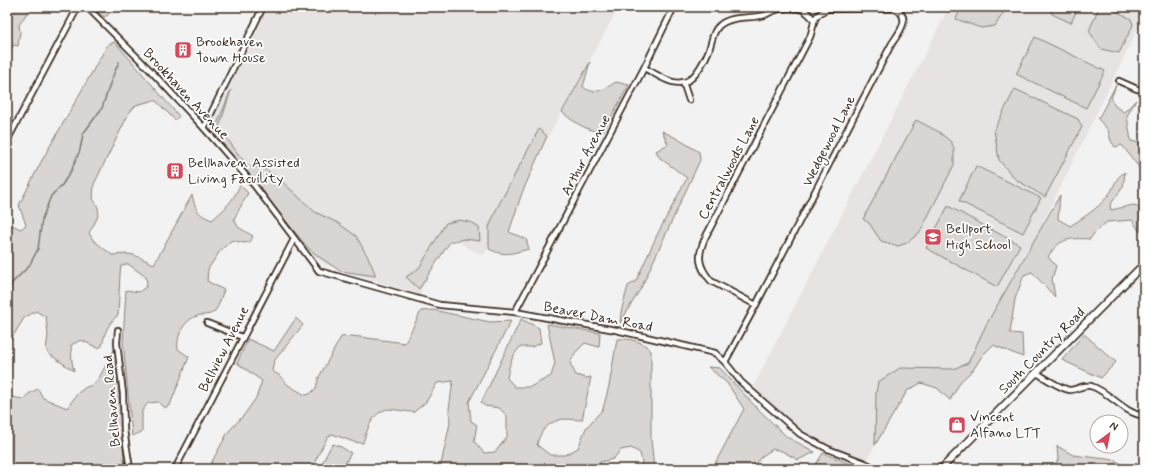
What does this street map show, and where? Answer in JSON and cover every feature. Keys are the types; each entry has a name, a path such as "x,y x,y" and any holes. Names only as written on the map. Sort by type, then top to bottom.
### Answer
{"main road":[{"name":"South Country Road","path":"941,469 1071,337 1100,311 1140,269 1144,268"}],"street":[{"path":"7,141 78,7"},
{"name":"Brookhaven Avenue","path":"87,7 150,70 204,128 254,185 294,239"},
{"path":"204,128 264,7"},
{"name":"Arthur Avenue","path":"515,312 644,68 674,7"},
{"name":"Wedgewood Lane","path":"725,362 904,20 900,11 894,8 827,9 818,14 814,20"},
{"path":"644,68 669,80 678,83 683,82 690,79 699,68 708,52 715,31 720,24 729,20 764,15 781,9 804,10 814,20"},
{"name":"Centralwoods Lane","path":"756,305 711,281 702,267 700,250 810,37 814,20"},
{"path":"1119,81 1137,89 1144,90"},
{"path":"683,82 689,100"},
{"name":"Beaver Dam Road","path":"294,239 319,271 440,305 515,312 616,330 715,354 725,362 746,386 803,435 828,449 877,469"},
{"name":"Bellview Avenue","path":"175,469 294,239"},
{"path":"207,323 242,337"},
{"name":"Bellhaven Road","path":"118,330 124,430 130,469"},
{"path":"1037,373 1065,389 1071,390 1084,386 1090,386 1132,413 1144,416"}],"shaded area":[{"path":"7,7 31,7 19,25 20,32 18,46 13,45 7,56"},
{"path":"93,7 112,7 108,15 104,17"},
{"path":"268,7 619,7 483,256 448,236 419,295 324,264 307,251 209,131"},
{"name":"Bellport High School","path":"949,7 1144,7 1144,16 1016,278 1013,276 951,402 920,372 865,463 828,449 800,434 751,391"},
{"path":"961,7 1007,7 995,26 981,28 956,19"},
{"path":"1050,7 1078,7 1071,23 1052,14"},
{"path":"1099,7 1109,7 1131,19 1133,25 1119,53 1101,49 1089,31"},
{"path":"1035,37 1105,71 1086,108 1016,74"},
{"path":"115,42 179,116 175,120 155,100 136,105 129,113 94,184 93,199 98,208 98,216 89,233 93,240 112,255 134,255 154,264 192,195 198,211 203,216 212,220 228,204 240,185 248,193 234,219 238,227 253,236 250,242 244,243 232,240 220,251 208,269 207,281 224,290 218,307 213,313 192,318 182,329 178,339 178,349 189,357 170,405 164,408 158,402 148,403 142,411 142,432 132,436 123,342 126,290 139,292 147,286 146,277 128,264 121,266 118,315 107,329 102,346 98,348 81,340 71,345 74,371 49,354 46,349 48,336 46,317 36,311 24,318 7,346 7,228 9,224 21,229 26,225 19,205 41,162 108,44"},
{"path":"590,62 583,87 587,90 600,90 616,82 629,85 603,132 598,132 581,126 562,112"},
{"path":"1116,85 1111,99 1115,106 1124,112 1136,100 1127,116 1131,141 1144,144 1144,174 1122,145 1115,147 1111,141 1108,130 1098,119"},
{"path":"1015,89 1078,119 1082,127 1045,197 1015,179 999,160 994,130"},
{"path":"231,90 219,128 248,167 261,167 276,176 315,212 338,223 356,236 369,259 376,276 340,271 307,247 249,175 213,134"},
{"path":"916,120 939,132 951,142 954,148 954,165 920,232 907,243 898,246 881,241 869,223 863,219"},
{"path":"539,129 547,136 522,193 509,232 526,239 529,249 504,254 489,249 489,227 496,210"},
{"path":"662,131 699,152 700,160 641,288 620,323 621,312 628,286 636,281 657,235 687,178 660,158 656,151 668,144"},
{"path":"976,166 1041,198 1023,233 959,201"},
{"path":"1125,172 1123,187 1110,205 1111,210 1133,205 1138,206 1141,216 1140,232 1132,220 1107,222 1096,231 1090,239 1066,240 1056,246 1048,257 1056,266 1052,279 1055,297 1032,272 1024,275 1015,299 1010,333 1022,334 1023,357 993,345 982,356 973,370 961,381 950,400 937,388 921,383 907,391 875,445 876,393 878,382 900,368 953,369 968,363 986,325 1060,195 1058,219 1070,226 1090,213 1099,205 1110,194 1121,174"},
{"path":"948,206 1020,245 997,287 926,248"},
{"path":"460,220 473,223 479,228 480,241 464,239 450,242 419,289 406,277 419,268 446,223"},
{"path":"433,310 490,322 511,321 469,402 471,421 477,425 474,441 484,453 495,452 507,437 507,416 499,408 485,406 481,403 521,319 539,328 541,343 532,347 520,347 514,354 507,378 515,387 530,387 551,376 555,363 547,324 600,333 599,347 585,343 575,353 570,363 576,375 586,378 591,377 582,420 561,419 555,421 544,429 540,436 537,445 550,455 565,455 578,448 586,428 603,409 609,386 617,339 631,340 644,345 651,351 651,439 654,469 641,469 642,462 640,453 631,448 621,450 613,459 600,462 601,469 440,469 450,423 449,409 453,381 437,383 426,402 414,412 388,409 382,411 371,422 363,443 354,442 332,434 327,438 311,469 208,469 228,432 244,415 256,398 262,381 237,363 248,339 274,351 296,318 303,325 274,361 272,371 279,375 288,385 305,395 310,394 316,388 319,377 341,337 352,336 405,343 421,311"},
{"path":"1084,334 1116,362 1101,378 1062,360"},
{"path":"115,348 125,469 7,469 7,394 11,397 23,399 38,389 43,398 67,408 78,393 86,387 93,385 99,378"},
{"path":"708,367 720,368 753,404 787,437 815,452 798,460 782,451 773,449 762,456 751,469 712,469 744,409 727,383"},
{"path":"333,444 351,453 342,469 319,469 330,448"},
{"path":"1057,446 1073,455 1115,460 1130,469 1051,469 1058,460"},
{"path":"823,453 858,467 854,469 808,469 815,466"}],"waterway":[{"path":"7,296 12,283 29,266 38,249 42,219 51,196 62,185 72,169 80,150 83,134 102,108 119,62"}],"place":[{"name":"Brookhaven Town House","path":"183,50"},
{"name":"Bellhaven Assisted Living Facuility","path":"175,171"},
{"name":"Bellport High School","path":"933,237"},
{"name":"Vincent Alfano LTT","path":"957,425"}]}
